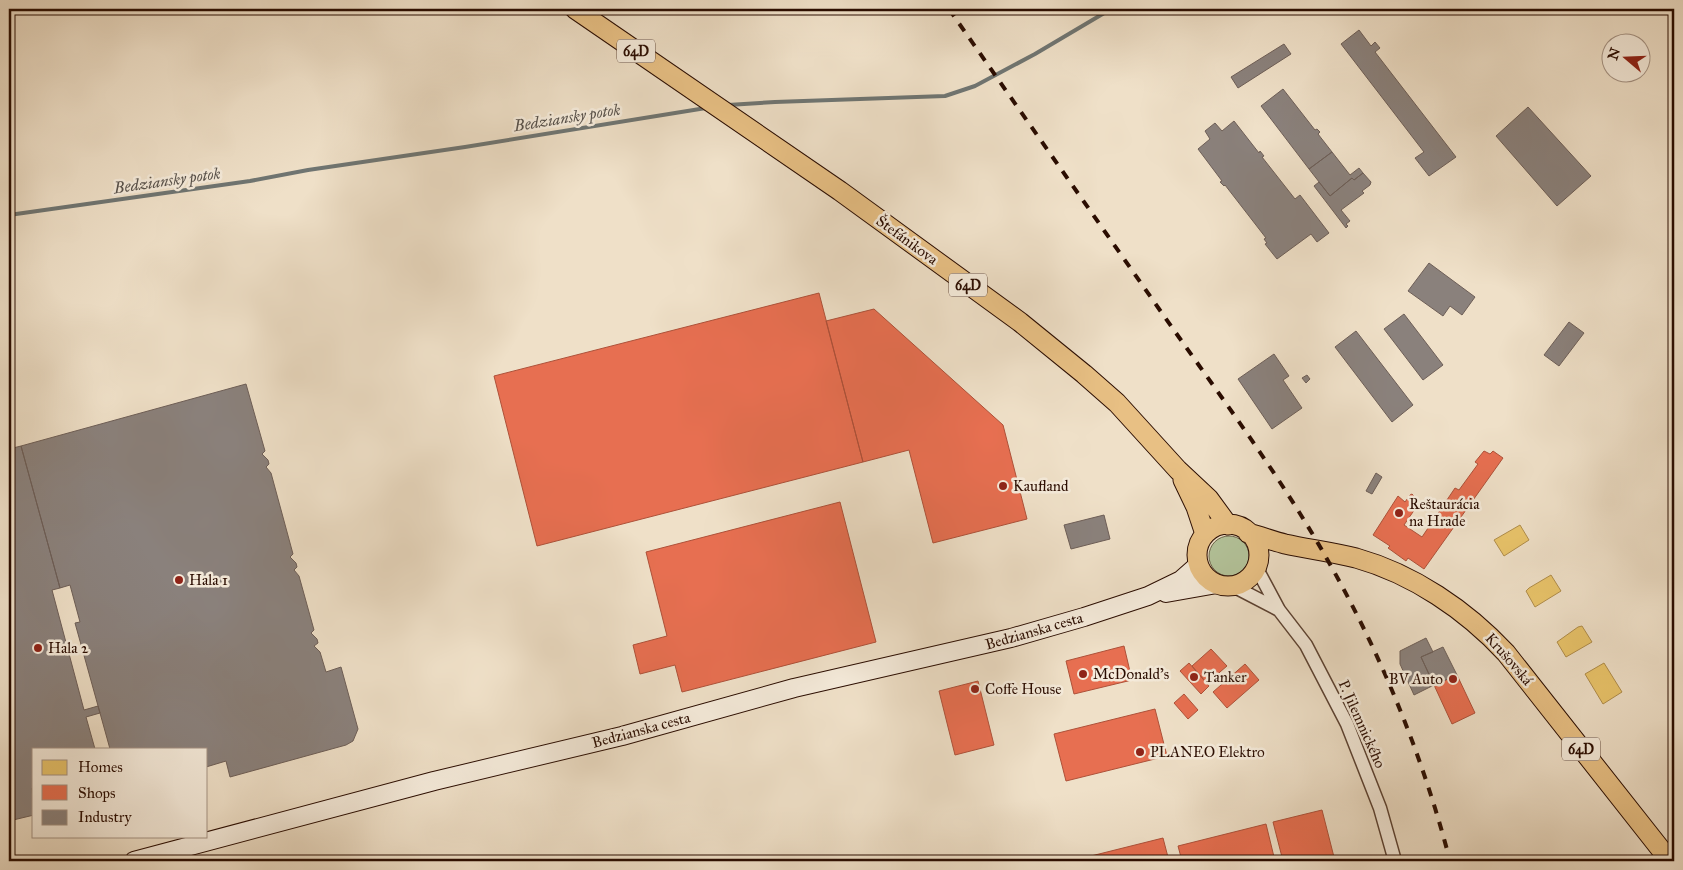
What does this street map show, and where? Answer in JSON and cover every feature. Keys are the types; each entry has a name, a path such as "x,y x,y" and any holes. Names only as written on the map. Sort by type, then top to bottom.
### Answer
{"main road":[{"name":"Štefánikova","path":"575,9 848,197 1020,322 1117,403 1178,470"},
{"name":"64D","path":"1178,470 1208,499 1228,525 1239,527 1248,533"},
{"name":"64D","path":"1178,470 1196,507 1205,534"},
{"path":"1228,525 1213,528 1205,534 1198,549 1198,565 1204,575 1225,585 1245,581 1252,575 1257,561 1255,541 1248,533"},
{"name":"Krušovská","path":"1248,533 1285,544 1357,559 1392,572 1438,596 1479,626 1506,653 1670,861"},
{"path":"1257,561 1285,544"}],"street":[{"name":"P. Jilemnického","path":"1257,561 1279,610 1306,645 1347,724 1380,808 1395,861"},
{"name":"Bedzianska cesta","path":"134,861 434,781 622,736 794,688 980,646 1084,617 1148,596 1182,580 1198,565"},
{"name":"P. Jilemnického","path":"1225,585 1279,610"},
{"name":"Bedzianska cesta","path":"1148,596 1225,585"}],"green space":[{"path":"1229,536 1243,542 1249,556 1243,570 1229,576 1215,570 1209,556 1215,542"}],"building: Homes":[{"path":"1520,525 1529,540 1504,556 1494,540"},
{"path":"1551,575 1561,591 1535,607 1526,591"},
{"path":"1582,626 1592,642 1566,657 1557,642"},
{"path":"1604,663 1622,692 1603,704 1585,674"}],"building: Shops":[{"path":"819,293 863,462 537,546 494,376"},
{"path":"874,309 1003,425 1027,519 933,543 909,450 863,462 826,321"},
{"path":"1484,451 1490,454 1493,451 1503,458 1424,569 1408,558 1406,561 1388,548 1390,546 1373,535 1398,496 1405,502 1412,494 1414,496 1412,502 1415,509 1404,525 1422,537 1455,488 1459,490 1478,464 1475,462"},
{"path":"840,502 876,642 682,692 675,665 640,674 633,645 667,636 646,552"},
{"path":"1124,646 1132,680 1074,694 1066,661"},
{"name":"Tanker","path":"1211,649 1227,666 1207,683 1192,666"},
{"name":"Tanker","path":"1189,663 1209,686 1201,694 1180,671"},
{"path":"1245,664 1259,680 1227,708 1213,692"},
{"path":"1457,675 1475,713 1452,724 1434,685"},
{"path":"978,681 994,745 955,755 939,691"},
{"path":"1184,694 1198,710 1188,719 1174,703"},
{"path":"1155,709 1167,756 1066,781 1054,734"},
{"path":"1322,810 1335,861 1283,861 1273,822"},
{"path":"1266,824 1275,861 1182,861 1178,846"},
{"path":"1163,838 1169,861 1084,861 1083,858"}],"building: Industry":[{"path":"1245,9 1271,9 1246,12"},
{"path":"1359,30 1371,46 1375,42 1380,48 1375,52 1456,157 1429,176 1415,158 1424,152 1341,44"},
{"path":"1284,44 1291,54 1238,88 1231,77"},
{"path":"1283,89 1315,130 1317,129 1320,132 1318,134 1332,152 1309,169 1261,106"},
{"path":"1528,107 1591,176 1557,206 1496,136"},
{"path":"1234,121 1259,153 1260,151 1264,156 1262,157 1295,199 1300,195 1329,233 1317,242 1311,234 1277,259 1265,244 1267,243 1264,239 1266,238 1225,185 1220,182 1222,181 1198,149 1210,139 1205,131 1215,123 1222,131"},
{"path":"1332,152 1350,175 1359,168 1363,173 1354,180 1352,178 1330,196 1309,169"},
{"path":"1363,173 1371,182 1362,191 1364,193 1341,210 1350,221 1346,224 1348,226 1346,228 1314,186 1319,182 1330,196 1352,178 1354,180"},
{"path":"1429,263 1475,297 1462,315 1450,306 1443,316 1408,291"},
{"path":"1404,314 1443,365 1423,380 1384,329"},
{"path":"1569,322 1584,333 1559,366 1544,355"},
{"path":"1356,331 1413,405 1392,422 1335,347"},
{"path":"1274,354 1289,376 1283,380 1302,408 1272,429 1238,379"},
{"path":"1307,375 1310,379 1306,383 1302,378"},
{"name":"Hala 1","path":"246,384 265,451 262,454 268,460 269,464 266,467 271,473 293,554 290,557 296,563 297,567 294,570 299,576 314,630 311,633 317,639 318,643 314,646 320,652 326,672 341,667 358,729 353,741 346,745 230,777 226,761 208,766 208,748 110,748 75,623 80,622 70,585 60,588 21,446"},
{"name":"Hala 2","path":"21,446 60,588 52,590 84,710 98,706 100,713 86,717 95,748 32,748 32,815 9,821 9,449"},
{"path":"1376,473 1382,477 1372,494 1366,491"},
{"path":"1104,515 1110,539 1071,549 1064,525"},
{"path":"1426,638 1433,652 1421,657 1434,685 1414,695 1400,664 1400,651"},
{"path":"1443,647 1457,675 1434,685 1421,657"}],"waterway":[{"name":"Bedziansky potok","path":"728,105 945,96 975,86 1035,54 1111,9"},
{"name":"Bedziansky potok","path":"9,215 250,181 308,170 706,108"}],"railway":[{"path":"949,9 1246,432 1305,521 1363,626 1397,702 1426,781 1450,861"}],"place":[{"name":"Kaufland","path":"1003,486"},
{"name":"Reštaurácia na Hrade","path":"1399,513"},
{"name":"Hala 1","path":"179,580"},
{"name":"Hala 2","path":"38,648"},
{"name":"McDonald's","path":"1083,674"},
{"name":"Tanker","path":"1194,677"},
{"name":"BV Auto","path":"1453,679"},
{"name":"Coffe House","path":"975,689"},
{"name":"PLANEO Elektro","path":"1140,752"}]}
